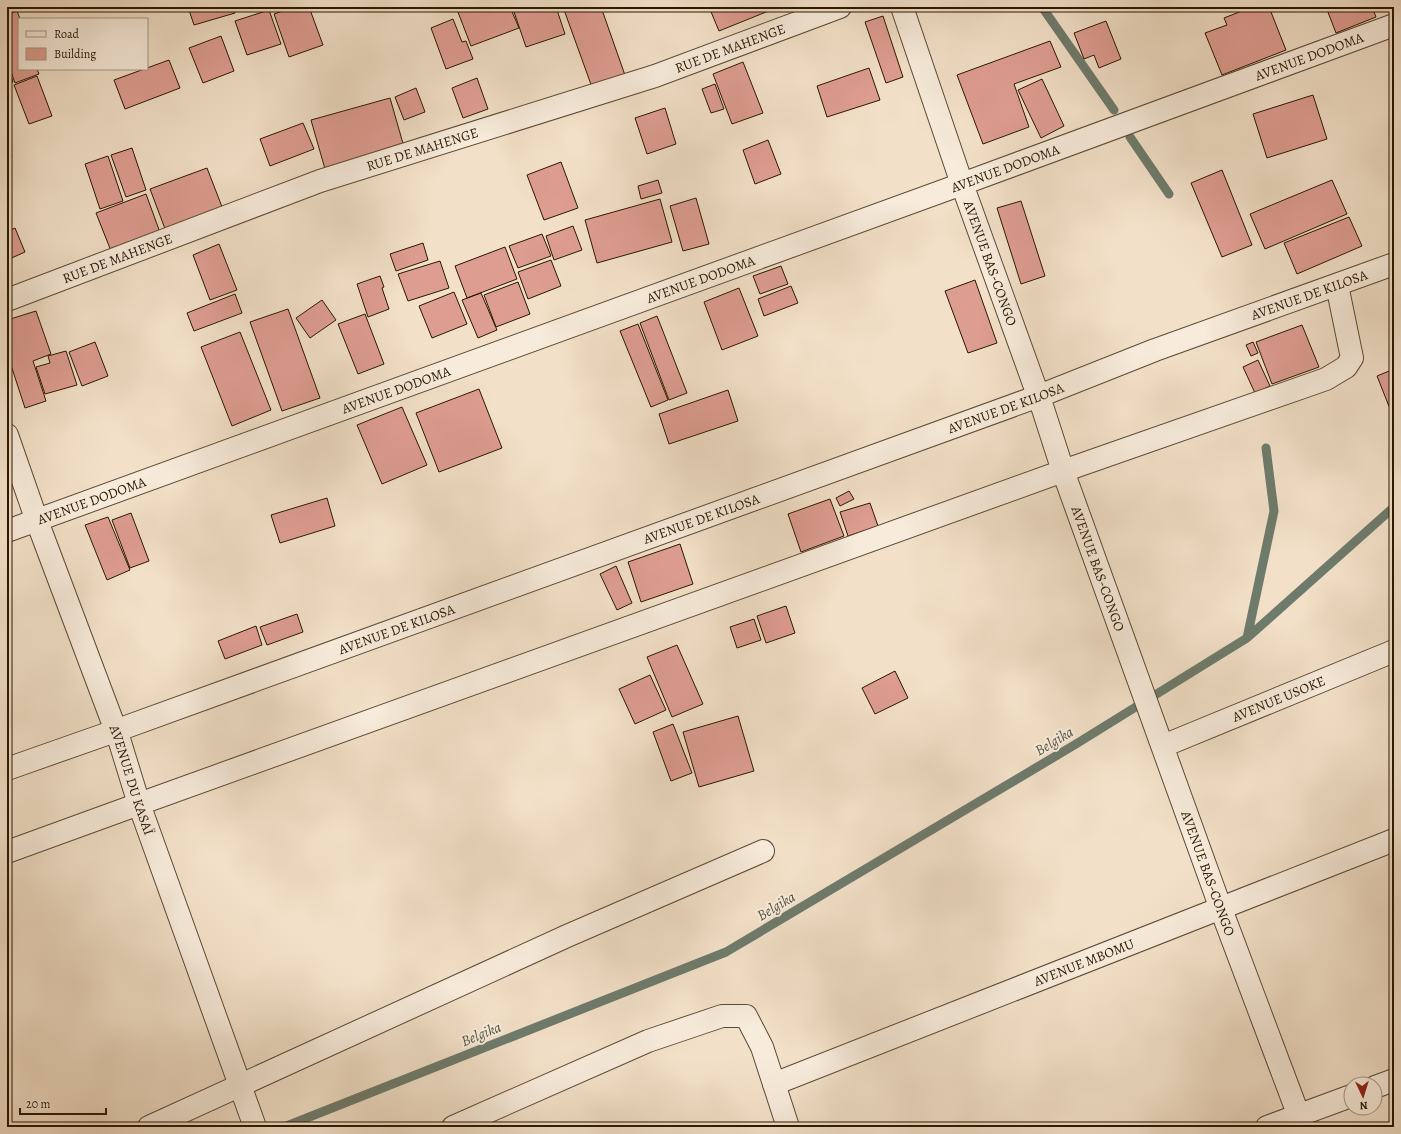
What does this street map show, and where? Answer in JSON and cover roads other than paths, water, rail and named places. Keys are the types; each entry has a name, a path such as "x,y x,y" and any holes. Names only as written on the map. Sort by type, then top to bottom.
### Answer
{"street":[{"name":"RUE DE MAHENGE","path":"7,300 320,181 655,76 840,7"},
{"name":"AVENUE BAS-CONGO","path":"902,7 962,184 1039,396 1063,471 1221,909 1301,1122"},
{"name":"AVENUE DODOMA","path":"7,531 962,184 1394,25"},
{"name":"AVENUE DE KILOSA","path":"7,769 115,732 1039,396 1155,350 1394,264"},
{"path":"7,852 1063,471 1326,379 1346,367 1352,358 1337,285"},
{"name":"AVENUE DU KASAÏ","path":"7,435 37,521 115,732 119,739 139,804 254,1124"},
{"name":"AVENUE USOKE","path":"1160,738 1394,651"},
{"name":"AVENUE MBOMU","path":"774,1084 1394,840"},
{"path":"149,1127 567,936 763,851"},
{"path":"452,1127 648,1041 722,1016 746,1016 762,1047 788,1127"},
{"path":"1383,1084 1394,1080"},
{"path":"1267,1127 1301,1122 1343,1100"}],"waterway":[{"path":"1042,7 1114,110"},
{"path":"1130,137 1169,194"},
{"path":"1247,638 1274,511 1266,448"},
{"name":"Belgika","path":"284,1127 726,952 1076,744 1247,638 1394,507"}]}
